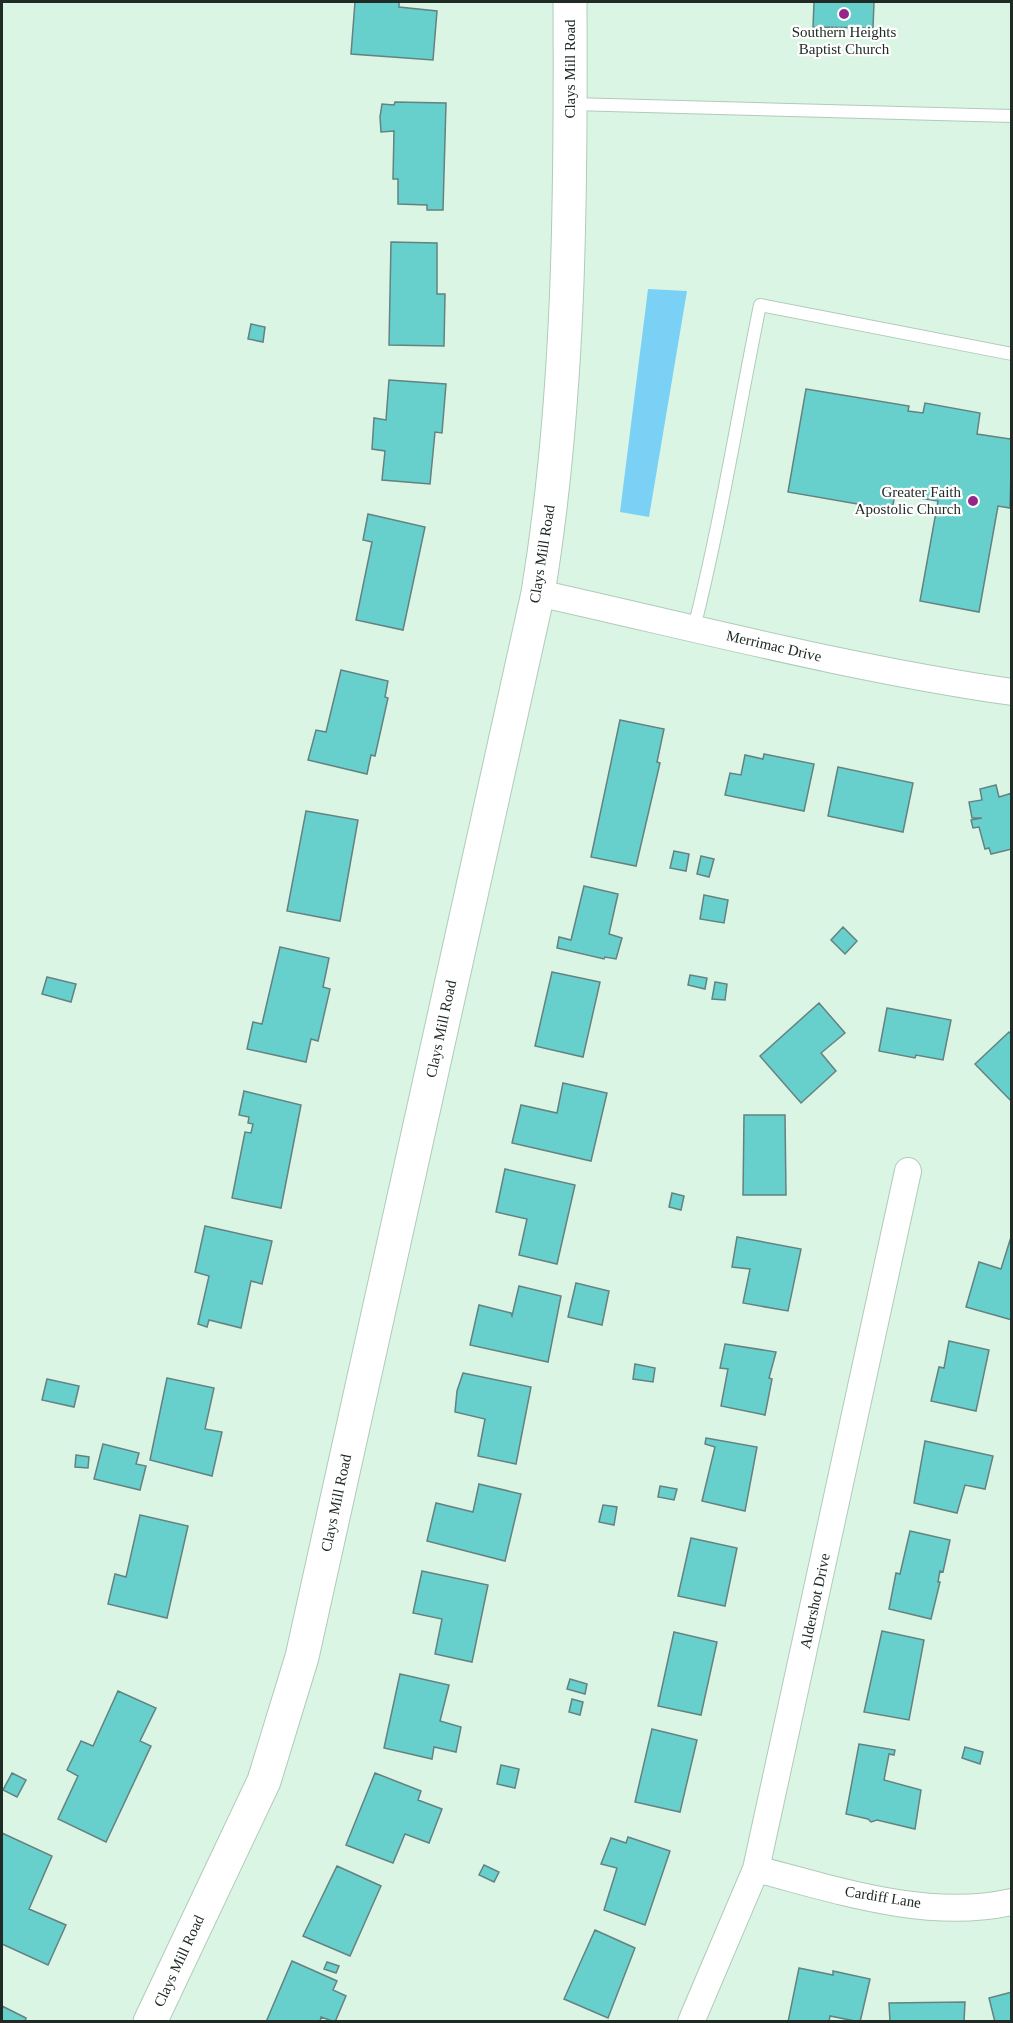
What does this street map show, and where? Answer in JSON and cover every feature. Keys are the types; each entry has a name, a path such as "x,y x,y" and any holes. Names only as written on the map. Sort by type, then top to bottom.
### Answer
{"main road":[{"name":"Clays Mill Road","path":"150,2022 264,1781 302,1657 538,592 549,522 565,322 571,104 570,2"}],"street":[{"name":"Merrimac Drive","path":"538,592 934,680 1011,689"},
{"name":"Aldershot Drive","path":"691,2022 756,1869 908,1171"},
{"name":"Cardiff Lane","path":"756,1869 855,1894 906,1904 959,1907 1011,1902"}],"lane":[{"path":"571,104 1011,116"},
{"path":"694,628 715,544 721,498 760,305 1011,354"}],"water":[{"path":"648,289 687,291 649,517 620,512"}],"building":[{"path":"355,2 399,2 399,7 437,11 433,60 351,54"},
{"name":"Southern Heights Baptist Church","path":"814,2 874,2 873,28 813,27"},
{"path":"395,102 446,103 443,210 427,210 427,205 398,204 398,179 393,179 394,131 381,132 380,117 382,104 394,105"},
{"path":"391,242 437,243 437,294 445,294 444,346 389,345"},
{"path":"251,324 265,327 263,342 248,339"},
{"path":"389,380 446,384 442,433 435,432 430,484 382,480 385,451 372,449 374,418 386,420"},
{"name":"Greater Faith Apostolic Church","path":"806,389 909,406 908,411 923,413 925,403 980,413 977,434 1010,439 1012,435 1010,508 998,506 979,612 920,601 938,501 895,494 892,510 788,492"},
{"path":"368,514 425,527 403,630 356,620 372,542 363,540"},
{"path":"341,670 388,681 385,697 388,698 375,756 371,755 367,774 308,760 316,730 326,732"},
{"path":"620,720 664,729 657,762 660,763 636,866 591,857"},
{"path":"764,754 814,764 804,811 725,795 730,773 741,775 745,755 763,759"},
{"path":"838,767 913,783 903,832 828,816"},
{"path":"996,785 999,797 1012,793 1012,849 991,854 989,848 985,849 979,827 973,828 971,820 982,818 972,818 969,802 982,800 980,789"},
{"path":"306,811 358,820 340,921 287,911"},
{"path":"674,851 689,854 686,871 670,868"},
{"path":"701,856 714,859 709,877 697,874"},
{"path":"584,886 618,894 609,934 622,938 616,959 605,957 604,959 557,948 559,937 571,940"},
{"path":"704,895 728,900 724,923 700,919"},
{"path":"843,927 857,941 845,954 831,940"},
{"path":"280,947 329,958 323,987 330,989 318,1041 311,1039 306,1062 247,1049 253,1022 262,1024"},
{"path":"552,972 600,982 583,1057 535,1046"},
{"path":"690,975 707,978 705,989 688,985"},
{"path":"47,977 76,984 71,1002 42,994"},
{"path":"715,982 727,984 725,1000 712,999"},
{"path":"819,1003 845,1033 821,1053 836,1071 801,1103 760,1056"},
{"path":"887,1008 951,1020 943,1060 916,1055 915,1058 879,1051"},
{"path":"1009,1032 1012,1035 1012,1102 975,1064"},
{"path":"563,1083 607,1093 591,1161 512,1143 521,1105 557,1113"},
{"path":"244,1091 301,1105 281,1208 232,1198 245,1132 251,1133 253,1124 248,1123 249,1117 239,1115"},
{"path":"744,1115 785,1115 786,1195 743,1195"},
{"path":"505,1169 575,1185 557,1264 519,1255 527,1219 496,1212"},
{"path":"672,1193 684,1196 681,1210 669,1207"},
{"path":"205,1226 272,1241 262,1284 251,1281 241,1328 209,1320 207,1327 198,1324 209,1276 195,1272"},
{"path":"737,1237 801,1249 788,1311 743,1303 750,1269 732,1267"},
{"path":"1011,1237 1012,1320 966,1307 979,1262 1001,1269"},
{"path":"576,1283 609,1291 602,1325 568,1317"},
{"path":"519,1286 561,1296 548,1362 470,1345 479,1305 511,1313 512,1316"},
{"path":"949,1341 989,1350 976,1411 931,1401 939,1367 944,1368"},
{"path":"725,1344 776,1352 769,1378 772,1379 765,1415 721,1406 728,1369 720,1368"},
{"path":"635,1364 655,1368 653,1382 633,1379"},
{"path":"463,1373 531,1387 516,1464 478,1456 485,1419 455,1412 457,1391"},
{"path":"167,1378 214,1388 205,1429 222,1432 212,1476 150,1460"},
{"path":"47,1379 79,1386 74,1407 42,1400"},
{"path":"706,1438 757,1447 745,1511 702,1501 715,1447 705,1444"},
{"path":"925,1441 993,1456 985,1489 965,1485 957,1513 914,1503"},
{"path":"103,1444 139,1453 136,1464 146,1466 140,1490 94,1479"},
{"path":"76,1455 89,1457 88,1468 75,1467"},
{"path":"479,1484 521,1494 505,1561 427,1541 436,1503 473,1512"},
{"path":"660,1486 677,1489 674,1500 658,1497"},
{"path":"603,1505 617,1507 614,1525 599,1522"},
{"path":"140,1515 188,1526 167,1618 108,1604 115,1574 126,1577"},
{"path":"910,1531 950,1540 943,1572 940,1571 938,1582 940,1582 931,1619 889,1609 896,1573 900,1574"},
{"path":"691,1538 737,1548 725,1606 678,1596"},
{"path":"422,1571 488,1585 472,1662 435,1654 442,1619 413,1613"},
{"path":"882,1631 924,1640 909,1720 864,1712"},
{"path":"674,1632 717,1642 701,1715 658,1706"},
{"path":"400,1674 449,1685 440,1721 461,1727 456,1752 434,1747 432,1759 384,1748"},
{"path":"570,1679 587,1684 585,1694 567,1689"},
{"path":"118,1691 156,1708 140,1741 151,1746 106,1842 58,1819 78,1776 67,1770 81,1741 93,1746"},
{"path":"572,1699 583,1702 580,1715 569,1712"},
{"path":"652,1729 697,1740 680,1812 635,1802"},
{"path":"859,1744 895,1750 894,1755 889,1754 884,1780 921,1790 915,1829 877,1820 871,1822 868,1819 846,1814"},
{"path":"965,1747 983,1752 980,1764 962,1758"},
{"path":"501,1765 519,1769 515,1788 497,1784"},
{"path":"12,1773 26,1780 17,1797 3,1790"},
{"path":"375,1773 421,1791 418,1800 442,1809 429,1843 405,1834 393,1863 346,1845"},
{"path":"2,1833 52,1856 29,1909 66,1925 48,1965 2,1944"},
{"path":"628,1837 670,1851 645,1925 604,1910 617,1868 601,1864 611,1838 626,1843"},
{"path":"484,1865 499,1872 494,1882 479,1875"},
{"path":"337,1866 381,1886 350,1956 303,1936"},
{"path":"595,1930 635,1948 608,2018 564,1999"},
{"path":"292,1961 337,1981 333,1990 346,1996 335,2022 321,2017 320,2022 266,2022"},
{"path":"327,1962 339,1966 336,1973 324,1969"},
{"path":"799,1968 833,1975 833,1971 870,1979 860,2022 830,2016 829,2022 788,2022"},
{"path":"1012,1992 1012,2022 995,2022 989,1998"},
{"path":"965,2002 964,2022 890,2022 889,2003"},
{"path":"2,2006 26,2018 25,2022 2,2022"}],"place":[{"name":"Southern Heights Baptist Church","path":"844,14"},
{"name":"Greater Faith Apostolic Church","path":"973,501"}]}
